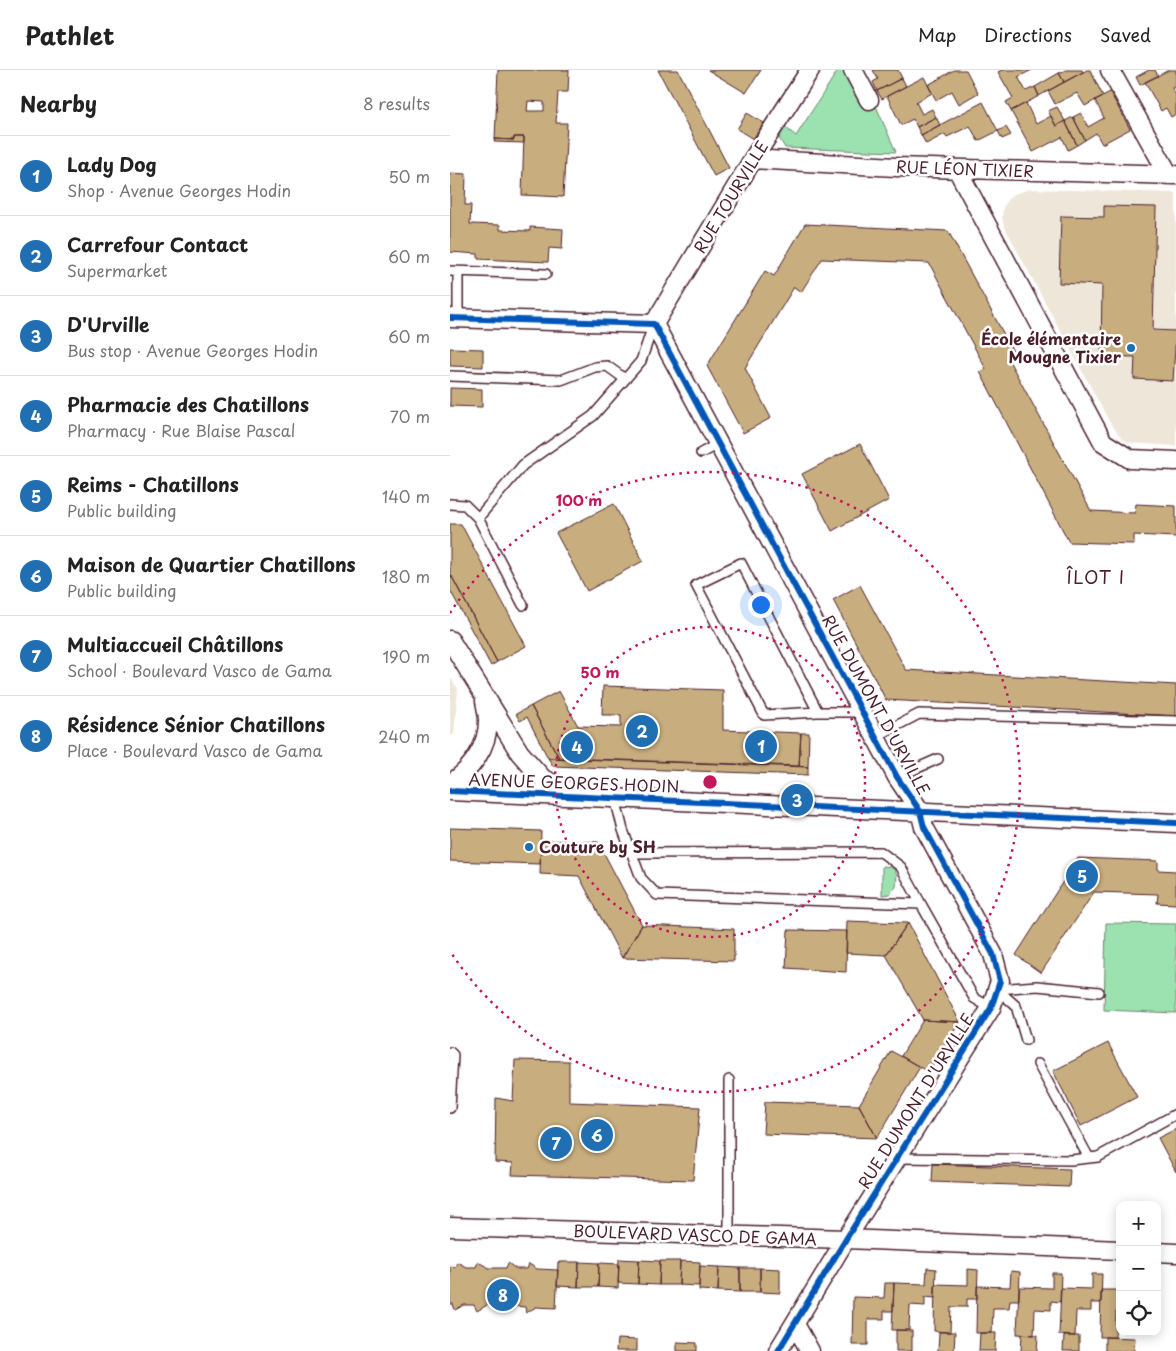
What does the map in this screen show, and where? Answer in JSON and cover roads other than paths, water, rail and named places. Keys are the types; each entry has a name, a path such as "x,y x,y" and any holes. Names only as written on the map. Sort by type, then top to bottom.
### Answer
{"street":[{"path":"854,70 869,100"},
{"path":"1110,70 1173,175"},
{"name":"RUE TOURVILLE","path":"654,324 808,71"},
{"name":"RUE LÉON TIXIER","path":"753,159 896,167 1173,175"},
{"path":"957,169 1103,442 1130,459 1176,461"},
{"path":"454,319 654,324"},
{"name":"RUE DUMONT D'URVILLE","path":"654,324 875,737 897,777 920,811 924,827 993,954 1000,981 991,1008 778,1351"},
{"path":"450,640 520,752 543,779 580,797"},
{"path":"450,784 462,776 474,762 484,742 488,721 483,691"},
{"name":"AVENUE GEORGES HODIN","path":"450,791 1176,823"},
{"name":"BOULEVARD VASCO DE GAMA","path":"450,1227 846,1239 1116,1250"},
{"path":"1161,1252 1176,1252"},
{"path":"795,1324 810,1351"}],"lane":[{"path":"454,319 454,272 546,274"},
{"path":"478,518 523,465 593,416 641,361 654,324"},
{"path":"450,376 561,380 595,367 607,366 625,379"},
{"path":"701,453 718,444"},
{"path":"450,504 465,505 478,518 523,604"},
{"path":"818,712 740,563 696,585 764,715 862,712"},
{"path":"875,737 919,714 1176,721"},
{"path":"897,777 938,759"},
{"path":"614,798 641,878 657,895 921,904"},
{"path":"632,853 881,852 901,867 974,998 991,1008"},
{"path":"997,989 1037,986 1100,992"},
{"path":"997,989 1016,1006 1026,1040"},
{"path":"450,1052 453,1055 450,1108"},
{"path":"1038,1064 1089,1158"},
{"path":"729,1080 729,1236"},
{"name":"RUE DUMONT D'URVILLE","path":"897,1158 1071,1160 1089,1158 1098,1156 1176,1114"}],"place":[{"name":"École élémentaire Mougne Tixier","path":"1131,348"},
{"name":"Carrefour Contact","path":"642,731"},
{"name":"Lady Dog","path":"761,746"},
{"name":"Pharmacie des Chatillons","path":"577,747"},
{"name":"D'Urville","path":"797,800"},
{"name":"Couture by SH","path":"529,847"},
{"name":"Reims - Chatillons","path":"1082,876"},
{"name":"Maison de Quartier Chatillons","path":"597,1135"},
{"name":"Multiaccueil Châtillons","path":"556,1143"},
{"name":"Résidence Sénior Chatillons","path":"503,1295"}],"district":[{"name":"ÎLOT I","path":"1096,578"}]}
